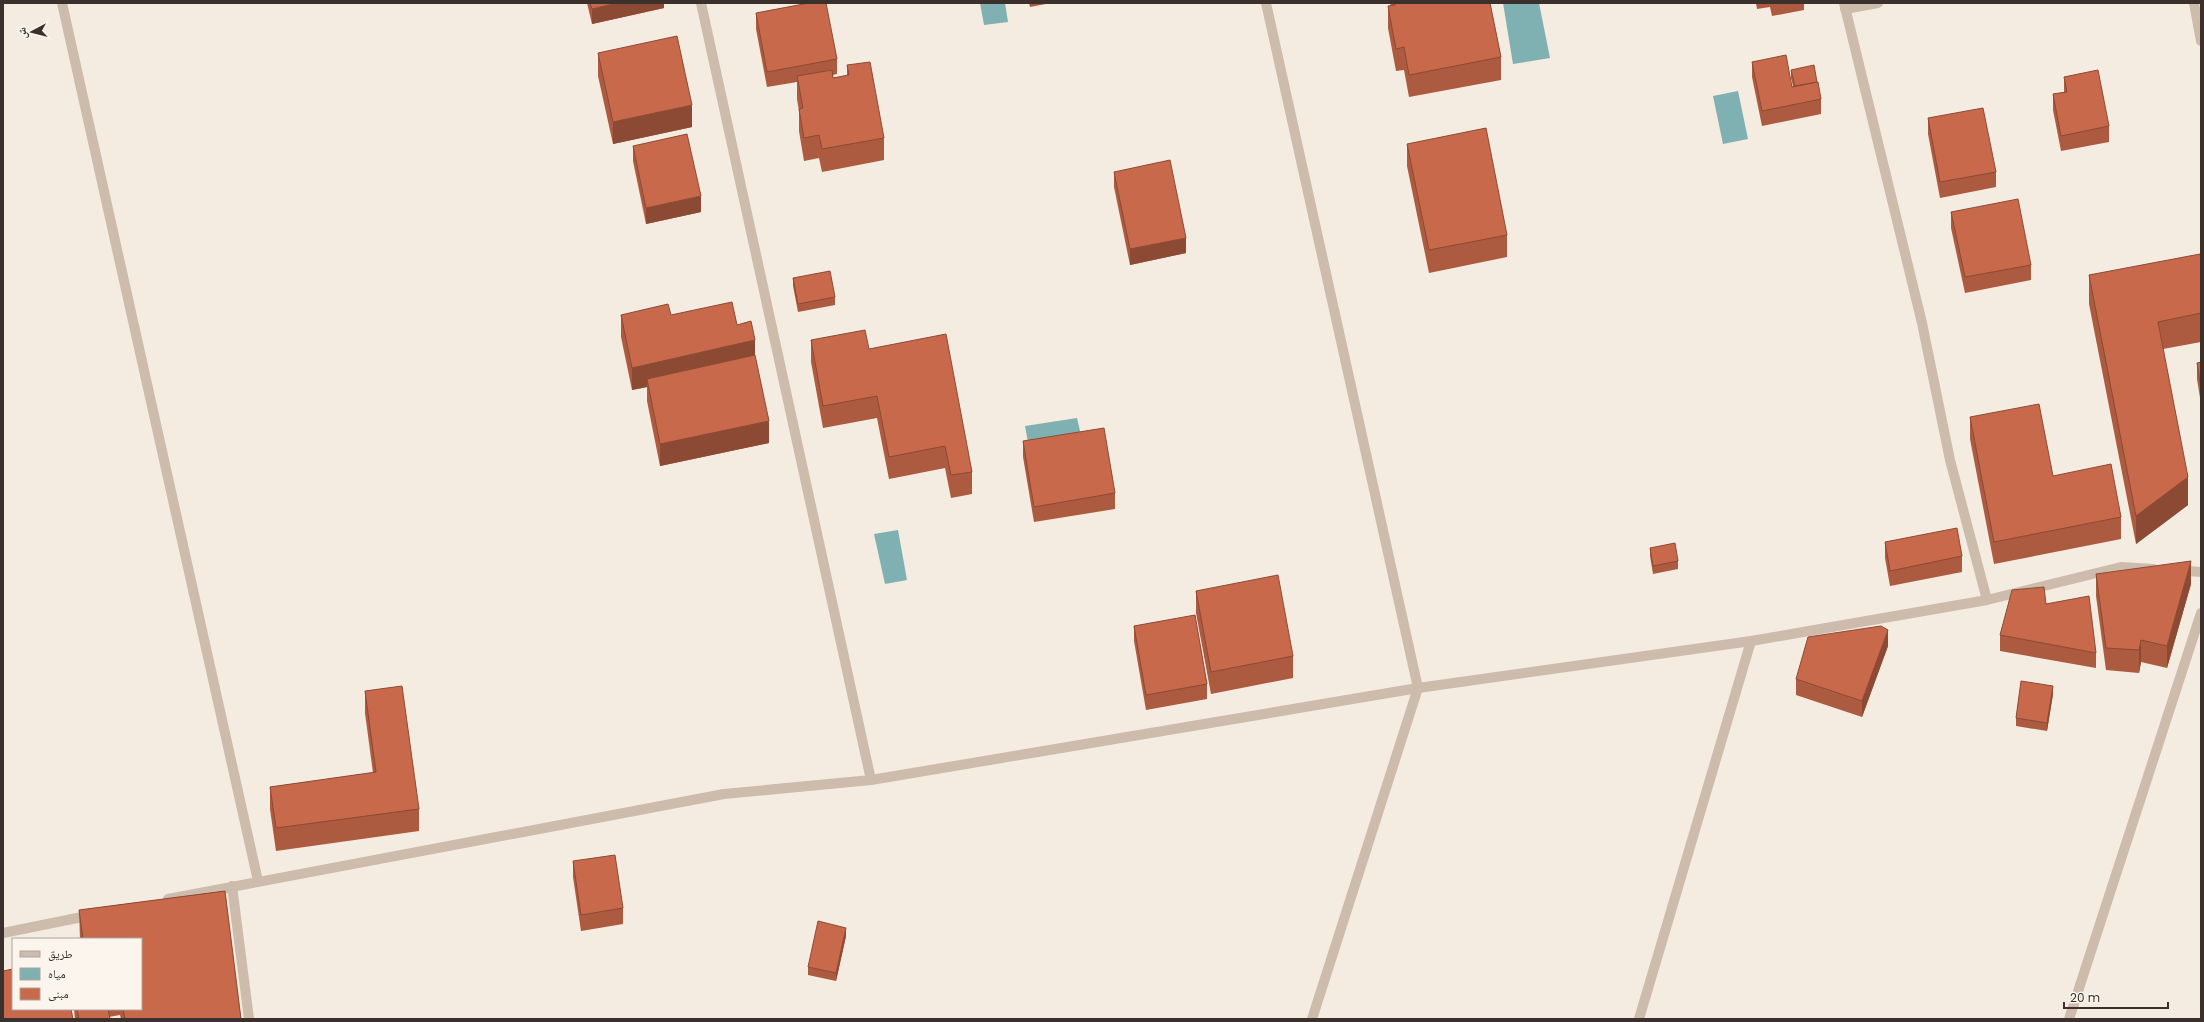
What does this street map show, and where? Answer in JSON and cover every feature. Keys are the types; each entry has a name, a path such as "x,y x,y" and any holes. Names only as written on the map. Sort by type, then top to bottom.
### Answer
{"street":[{"path":"62,3 258,881"},
{"path":"701,3 871,780"},
{"path":"1266,3 1418,688 1312,1019"},
{"path":"1878,3 1845,6 1922,323 1950,460 1987,600"},
{"path":"2194,3 2201,40"},
{"path":"156,902 258,881 333,870 724,794 871,780 1418,688 1751,641 1987,600 2121,567 2201,572"},
{"path":"2069,1019 2201,613"},
{"path":"1639,1019 1751,641"},
{"path":"232,886 249,1019"},
{"path":"3,933 102,913"}],"water":[{"path":"980,3 1005,3 1008,22 984,25"},
{"path":"1503,3 1539,3 1550,58 1513,64"},
{"path":"1738,91 1748,139 1723,144 1713,96"},
{"path":"1077,418 1083,444 1030,453 1025,426"},
{"path":"898,530 907,580 885,584 874,534"}],"building":[{"path":"590,3 617,3 592,9"},
{"path":"809,3 826,3 837,59 767,72 756,13"},
{"path":"1395,3 1490,3 1501,57 1409,75 1404,47 1396,49 1388,6 1395,5"},
{"path":"677,36 692,105 613,122 598,53"},
{"path":"1786,55 1792,87 1818,82 1821,99 1762,111 1752,62"},
{"path":"870,62 884,138 822,149 819,135 804,138 799,109 803,108 797,76 832,70 833,78 849,75 847,65"},
{"path":"1814,65 1817,82 1795,86 1791,70"},
{"path":"2098,70 2109,126 2061,136 2053,94 2067,92 2064,77"},
{"path":"1983,108 1996,172 1940,182 1928,118"},
{"path":"1486,128 1507,235 1429,250 1407,144"},
{"path":"687,134 701,196 646,208 633,146"},
{"path":"1170,160 1186,238 1130,249 1114,172"},
{"path":"2018,199 2031,265 1965,277 1951,212"},
{"path":"2200,254 2201,313 2158,322 2188,477 2136,516 2089,275"},
{"path":"830,271 835,297 798,304 793,278"},
{"path":"732,302 737,325 751,321 755,340 632,368 621,315 668,304 671,315"},
{"path":"865,330 869,349 946,334 972,472 951,475 945,446 889,457 877,396 823,406 811,340"},
{"path":"755,355 769,421 660,444 647,379"},
{"path":"2201,362 2201,388 2197,363"},
{"path":"2039,404 2053,476 2111,464 2121,517 1994,542 1970,417"},
{"path":"1104,428 1115,493 1034,507 1023,441"},
{"path":"1957,528 1962,556 1890,571 1885,542"},
{"path":"1675,543 1678,561 1653,566 1650,548"},
{"path":"2191,561 2167,646 2141,640 2139,650 2106,648 2096,574"},
{"path":"1278,575 1293,656 1211,672 1196,591"},
{"path":"2044,587 2046,604 2089,596 2096,653 2000,635 2012,590"},
{"path":"1195,615 1207,684 1146,695 1134,626"},
{"path":"1881,626 1888,630 1862,701 1796,679 1808,637"},
{"path":"2021,681 2053,686 2047,723 2016,718"},
{"path":"402,686 419,809 276,828 270,787 376,772 365,691"},
{"path":"615,855 623,908 581,915 573,861"},
{"path":"225,891 241,1019 125,1019 123,1010 142,1010 142,938 83,938 79,910"},
{"path":"818,921 846,928 836,973 808,967"},
{"path":"12,969 12,1010 71,1010 73,1019 3,1019 3,971"},
{"path":"77,1010 108,1010 110,1019 79,1019"}]}
